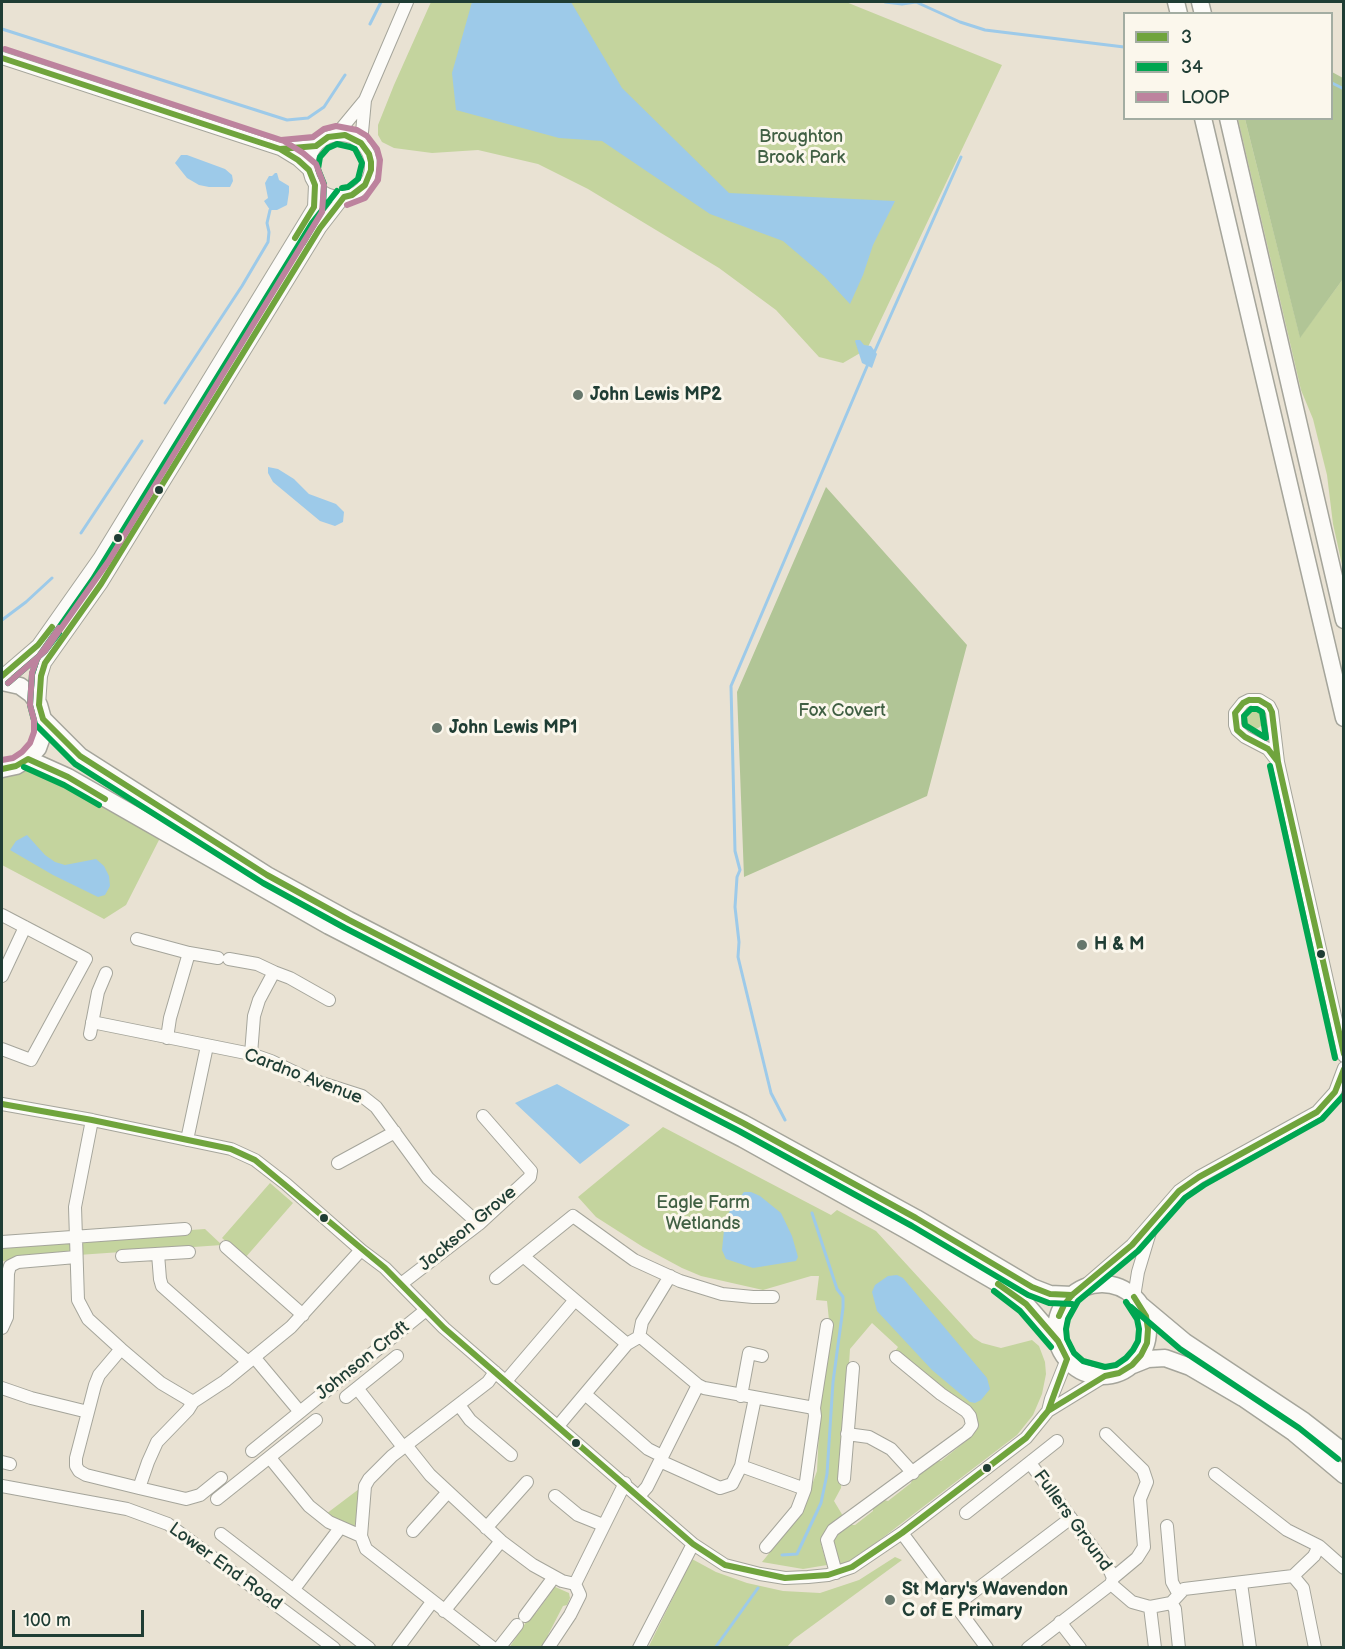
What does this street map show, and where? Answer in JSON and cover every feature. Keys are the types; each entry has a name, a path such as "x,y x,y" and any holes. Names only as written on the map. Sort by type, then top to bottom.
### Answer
{"highway":[{"path":"1203,120 1344,718"},
{"path":"1228,120 1344,620"},
{"path":"2,682 20,686 31,694 46,718 80,756 267,875 349,920 743,1123 916,1218 1032,1287 1050,1294 1076,1292 1095,1285 1109,1284 1123,1289 1192,1347 1304,1420 1344,1452"},
{"path":"2,769 32,760 43,734 46,718"},
{"path":"32,760 68,777 329,927 744,1139 906,1230 1000,1285 1026,1304 1058,1341 1067,1359 1078,1369 1105,1376 1119,1373 1148,1359 1165,1358 1190,1367 1243,1398 1294,1433 1344,1475"},
{"path":"1058,1341 1059,1316 1064,1305 1076,1292"},
{"path":"1132,1365 1141,1355 1147,1343 1146,1316 1138,1301"}],"street":[{"path":"336,135 365,100 407,2"},
{"path":"2,58 280,149 309,170"},
{"path":"361,143 365,100"},
{"path":"2,676 38,645 100,557 314,207 315,185 309,170 309,162 316,146 328,137 336,135 354,138 361,143 369,154 371,162 369,178 359,191 344,197 333,196 323,192 315,185"},
{"path":"280,149 316,146"},
{"path":"46,718 40,676 45,663 101,584 320,228 344,197"},
{"path":"1278,762 1268,749 1242,735 1235,725 1235,713 1243,703 1259,700 1266,703 1272,712 1278,762 1344,1056"},
{"path":"1251,739 1264,737 1273,725"},
{"path":"2,915 86,959 31,1060 2,1049"},
{"path":"2,976 25,927"},
{"path":"137,939 189,954 257,964 290,978 328,1000"},
{"path":"167,1038 170,1018 189,954"},
{"path":"251,1054 254,1016 259,1000 274,972"},
{"name":"Cardno Avenue","path":"106,973 98,992 91,1028 167,1038 251,1054 309,1079 362,1096 376,1107 428,1178 479,1224"},
{"path":"187,1140 207,1046"},
{"path":"1076,1292 1132,1245 1179,1191 1199,1177 1317,1112 1335,1092 1344,1068"},
{"path":"2,1104 231,1149 255,1160 384,1268 426,1310 506,1382 693,1544 725,1565 760,1574 785,1578 808,1577 836,1573 852,1567 902,1533 1026,1438 1048,1411 1105,1376"},
{"name":"Jackson Grove","path":"401,1284 479,1224 530,1177 531,1170 483,1116"},
{"path":"92,1120 75,1207 78,1300 88,1319 121,1349 161,1383 193,1402"},
{"path":"338,1163 395,1132"},
{"path":"496,1278 573,1216 634,1260 670,1276 722,1294 773,1297"},
{"path":"1138,1301 1138,1272 1153,1221"},
{"path":"2,1242 186,1229"},
{"path":"226,1247 303,1315"},
{"path":"139,1488 157,1442 193,1402 251,1359 303,1315 361,1250"},
{"path":"122,1256 189,1252"},
{"name":"Johnson Croft","path":"158,1254 162,1286 251,1359 300,1412"},
{"path":"523,1256 627,1344"},
{"path":"2,1328 7,1317 10,1266 18,1262 76,1257"},
{"path":"639,1337 642,1322 670,1276"},
{"path":"506,1382 575,1300"},
{"name":"Johnson Croft","path":"252,1451 426,1310"},
{"path":"766,1547 797,1510 805,1489 815,1416 814,1408 827,1325"},
{"path":"558,1426 627,1344 639,1337 644,1338 704,1388 814,1408"},
{"path":"121,1349 99,1375 95,1385 76,1458 79,1471 86,1475 186,1499 200,1495 221,1478"},
{"path":"741,1395 749,1353 762,1356"},
{"path":"346,1397 397,1356"},
{"path":"836,1573 827,1540 833,1530 913,1473 967,1432 972,1425 966,1411 940,1394 896,1356"},
{"path":"1048,1411 1067,1359"},
{"path":"844,1479 853,1368"},
{"path":"493,1647 366,1549 361,1536 365,1486 376,1471 488,1382 495,1372"},
{"path":"639,1496 647,1487 698,1385"},
{"path":"2,1388 31,1398 88,1412"},
{"path":"357,1388 430,1475 486,1528 532,1565 562,1581 575,1584"},
{"path":"585,1394 648,1449 720,1488 732,1484 741,1466 755,1398"},
{"path":"459,1405 470,1420 511,1455"},
{"path":"217,1499 316,1420"},
{"path":"847,1434 869,1437 891,1449 913,1473"},
{"name":"Fullers Ground","path":"1106,1434 1143,1470 1147,1482 1140,1499 1144,1547 1137,1558 1112,1581"},
{"name":"Fullers Ground","path":"966,1513 1057,1440"},
{"path":"270,1458 309,1506 329,1522 361,1536"},
{"name":"Fullers Ground","path":"1030,1463 1110,1571 1112,1581"},
{"path":"741,1466 805,1489"},
{"path":"1215,1474 1287,1530 1319,1546 1344,1568"},
{"path":"486,1528 527,1482"},
{"path":"549,1647 580,1595 575,1584 625,1483"},
{"name":"Lower End Road","path":"2,1486 127,1509 168,1524 334,1647"},
{"path":"413,1531 448,1492"},
{"path":"555,1496 578,1515 603,1525"},
{"path":"956,1606 1071,1518"},
{"path":"1167,1526 1179,1647"},
{"path":"294,1588 340,1528"},
{"path":"902,1533 984,1646"},
{"path":"222,1534 369,1647"},
{"path":"444,1611 501,1541"},
{"path":"639,1647 693,1544"},
{"path":"1028,1647 1112,1581 1132,1602 1150,1607 1174,1598 1184,1589 1293,1576 1314,1556 1319,1546"},
{"path":"1293,1576 1303,1588 1315,1647"},
{"path":"500,1647 554,1577"},
{"path":"1240,1583 1250,1647"},
{"path":"398,1647 432,1602"},
{"path":"1150,1607 1155,1647"},
{"path":"1060,1622 1080,1647"}],"green space":[{"name":"Broughton Brook Park","path":"431,2 846,2 1002,65 867,349 843,363 819,357 776,310 719,268 588,189 538,164 478,150 432,153 394,148 382,142 378,135 378,125"},
{"path":"1333,73 1343,78 1343,279 1300,338 1245,120 1333,120"},
{"path":"1238,120 1245,120 1300,337 1343,279 1343,569 1333,524 1327,475 1313,419 1301,390"},
{"name":"Fox Covert","path":"826,487 967,645 927,796 744,877 737,692"},
{"path":"1253,705 1262,708 1265,717 1262,726 1253,729 1244,726 1241,717 1244,708"},
{"path":"32,765 160,838 126,905 104,919 2,865 2,775"},
{"name":"Eagle Farm Wetlands","path":"663,1127 831,1215 837,1210 876,1231 974,1338 982,1343 1001,1348 1032,1340 1039,1346 1045,1362 1046,1374 1042,1394 1033,1415 1017,1435 851,1562 842,1564 835,1561 832,1540 838,1531 855,1525 873,1511 873,1507 884,1500 888,1501 911,1483 913,1476 936,1460 941,1461 966,1441 966,1436 977,1426 891,1357 898,1347 872,1323 850,1349 841,1488 834,1501 843,1516 828,1527 823,1536 821,1544 827,1565 803,1569 762,1562 802,1513 817,1471 829,1320 827,1301 816,1300 819,1276 811,1276 763,1290 701,1276 643,1247 596,1217 578,1197"},
{"path":"270,1183 293,1203 245,1258 222,1238"},
{"path":"205,1229 222,1245 78,1255 77,1238"},
{"path":"73,1239 74,1255 2,1261 2,1244"},
{"path":"359,1489 358,1531 326,1514"},
{"path":"895,1557 902,1560 794,1639 787,1647 648,1648 692,1559 716,1572 747,1583 783,1591 820,1593 859,1580"},
{"path":"553,1586 569,1593 570,1598 567,1605 563,1606 548,1635 548,1640 542,1647 509,1648 532,1613 536,1613 552,1591"}],"water":[{"path":"472,2 571,2 622,88 729,193 895,201 873,245 850,304 824,276 783,241 710,214 602,141 559,138 456,110 452,73"},
{"path":"181,155 187,155 225,169 232,175 233,181 230,187 199,185 187,178 175,163"},
{"path":"275,173 279,180 289,186 289,192 287,205 277,210 270,210 264,201 268,198 265,183 269,176"},
{"path":"856,340 871,346 877,354 872,368 862,363"},
{"path":"268,467 278,469 294,479 309,494 336,504 344,512 343,522 335,526 320,521 273,482 268,473"},
{"path":"27,835 45,855 55,862 65,865 96,859 104,866 109,876 110,886 105,895 98,897 10,850 16,841"},
{"path":"557,1084 630,1125 580,1164 515,1103"},
{"path":"744,1192 760,1196 781,1213 792,1236 798,1257 796,1261 753,1268 726,1259 722,1250 725,1220"},
{"path":"897,1275 903,1278 987,1378 990,1389 981,1400 975,1403 970,1402 932,1370 877,1311 872,1292 875,1285 888,1276"}],"waterway":[{"path":"370,24 381,2"},
{"path":"885,2 902,4 916,2 960,22 985,30 1123,47"},
{"path":"2,29 287,120 308,118 324,107 345,75"},
{"path":"1333,84 1344,89"},
{"path":"874,353 961,157"},
{"path":"165,403 242,286 268,242 267,223 270,210"},
{"path":"785,1120 771,1093 738,957 739,942 735,907 737,877 740,870 735,851 731,686 868,364"},
{"path":"81,533 142,441"},
{"path":"2,620 52,578"},
{"path":"782,1555 797,1554 821,1503 827,1474 833,1382 843,1308 843,1297 837,1289 812,1213"},
{"path":"715,1648 758,1588"}],"transit line":[{"name":"LOOP","path":"5,49 284,141 316,164 324,185 322,212 108,562 45,651 8,683"},
{"name":"3","path":"2,58 280,149 316,146 328,137 345,135 361,143 369,154 371,162 371,170 365,185 352,195 344,197 320,228 101,584 45,663 41,676 39,705 43,719 80,756 267,875 349,920 743,1123 916,1218 1032,1287 1050,1294 1072,1295"},
{"name":"LOOP","path":"272,137 281,140 313,137 324,129 336,126 357,130 367,136 377,149 380,160 378,180 365,198 347,205"},
{"name":"34","path":"303,243 323,209 324,184 318,169 320,157 328,148 337,144 355,149 362,163 358,179 348,187 342,188"},
{"name":"3","path":"268,145 298,160 309,170 315,185 314,207 295,238"},
{"name":"34","path":"337,191 312,223 93,579 37,659 32,674 30,705 35,724 75,764 263,883 345,928 739,1131 912,1226 1028,1295 1049,1303 1072,1304"},
{"name":"3","path":"2,676 38,645 52,627"},
{"name":"LOOP","path":"2,760 13,758 30,743 34,732 30,705 32,673 37,659 59,628"},
{"name":"34","path":"8,683 45,651 59,633"},
{"name":"3","path":"1249,700 1259,700 1269,706 1272,712 1278,762 1268,749 1237,730 1235,713 1243,703 1249,700"},
{"name":"34","path":"1251,709 1262,712 1266,738 1245,725 1244,716 1251,709"},
{"name":"3","path":"2,769 16,766 28,759 68,777 105,799"},
{"name":"3","path":"1278,762 1344,1054"},
{"name":"34","path":"1270,766 1335,1058"},
{"name":"34","path":"24,767 64,785 99,805"},
{"name":"3","path":"1059,1316 1072,1295 1132,1245 1179,1191 1199,1177 1317,1112 1335,1092 1344,1069"},
{"name":"34","path":"1126,1302 1137,1319 1139,1329 1138,1341 1133,1350 1116,1365 1105,1367 1083,1361 1074,1353 1067,1339 1066,1329 1068,1319 1078,1301 1138,1251 1185,1198 1322,1119 1344,1095"},
{"name":"3","path":"2,1104 231,1149 255,1160 385,1268 444,1328 693,1544 725,1565 785,1578 828,1575 852,1567 902,1533 1026,1438 1048,1411 1105,1376 1119,1373 1132,1365 1141,1355 1147,1343 1148,1329 1146,1316 1134,1297"},
{"name":"3","path":"998,1284 1026,1304 1058,1341 1067,1359"},
{"name":"34","path":"994,1291 1020,1311 1051,1347"},
{"name":"34","path":"1131,1307 1180,1349 1299,1428 1338,1459"},
{"name":"3","path":"1042,1418 1048,1411 1067,1359"}],"place":[{"name":"John Lewis MP2","path":"578,395"},
{"name":"John Lewis MP1","path":"437,728"},
{"name":"H & M","path":"1082,945"},
{"name":"St Mary's Wavendon C of E Primary","path":"890,1600"}]}
